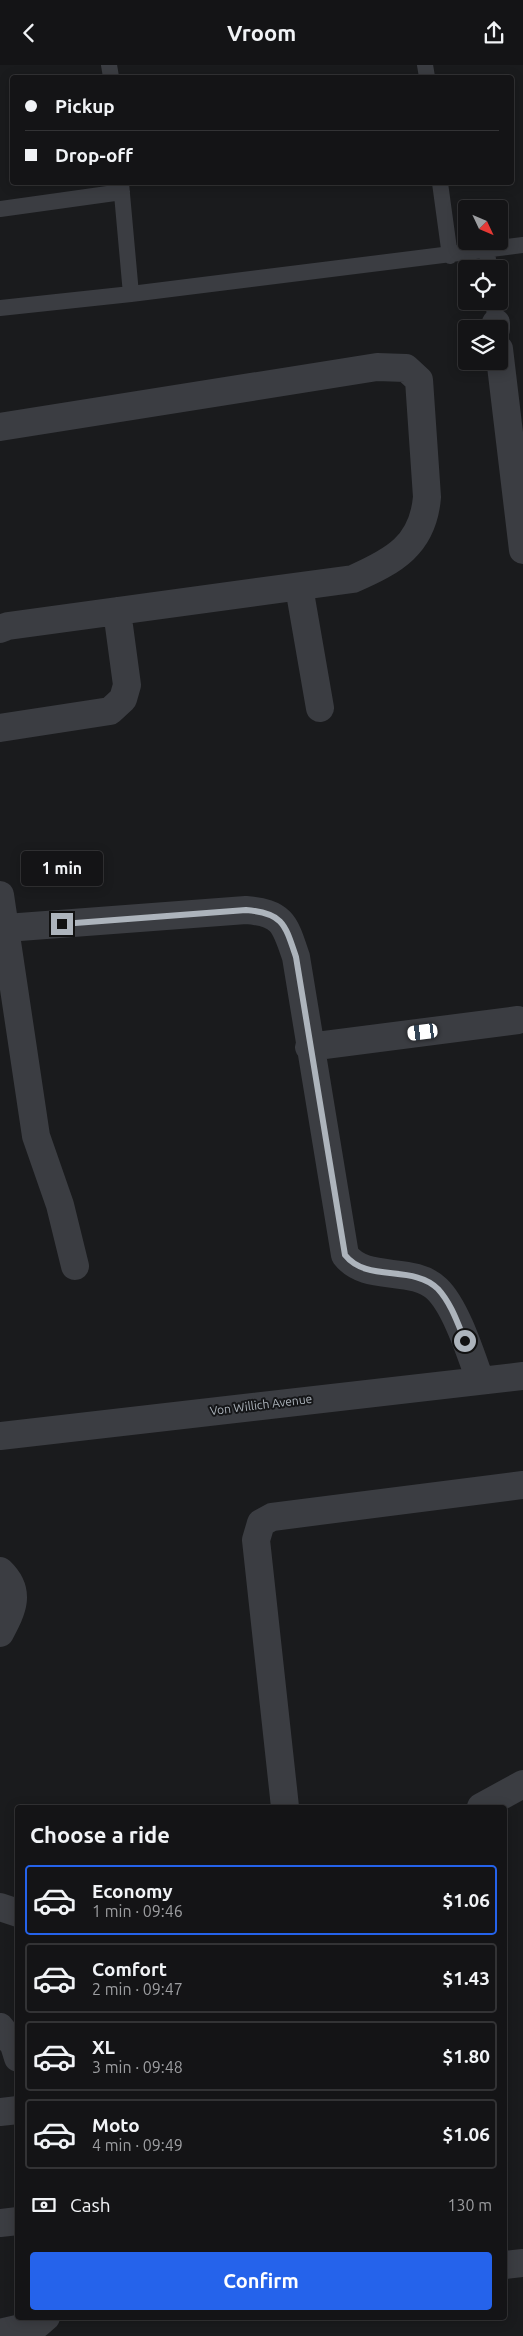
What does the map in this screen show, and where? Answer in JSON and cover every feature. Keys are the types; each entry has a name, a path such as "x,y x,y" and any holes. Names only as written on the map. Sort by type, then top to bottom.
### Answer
{"street":[{"path":"0,427 377,367 406,368 419,380 428,497 426,515 420,531 410,546 373,570 353,579 8,626 0,629"},
{"path":"501,370 523,550"},
{"path":"299,587 320,708"},
{"path":"0,728 110,711 123,699 127,685 117,611"},
{"path":"0,895 36,1136 60,1205 75,1266"},
{"path":"6,928 246,910 270,913 286,930 296,957 309,1047 345,1255 358,1268 417,1278 437,1289 450,1308 480,1380"},
{"path":"309,1047 518,1020"},
{"name":"Von Willich Avenue","path":"0,1435 523,1376"},
{"path":"285,1805 256,1540 261,1523 272,1517 523,1485"},
{"path":"0,1571 9,1579 14,1595 9,1616 0,1633"},
{"path":"485,1805 523,1784"},
{"path":"0,1907 15,1912"},
{"path":"0,2112 15,2111"},
{"path":"0,2223 15,2221"},
{"path":"507,2265 523,2263"},
{"path":"0,2333 38,2324 43,2320"}],"lane":[{"path":"440,185 450,256"},
{"path":"0,209 121,187 131,295"},
{"path":"508,247 523,245"},
{"path":"0,308 131,295 450,256 482,250"}],"route":[{"path":"62,924 246,910 270,913 282,924 288,934 296,957 309,1047 345,1255 358,1268 417,1278 431,1284 442,1295 450,1308 465,1341"}]}
